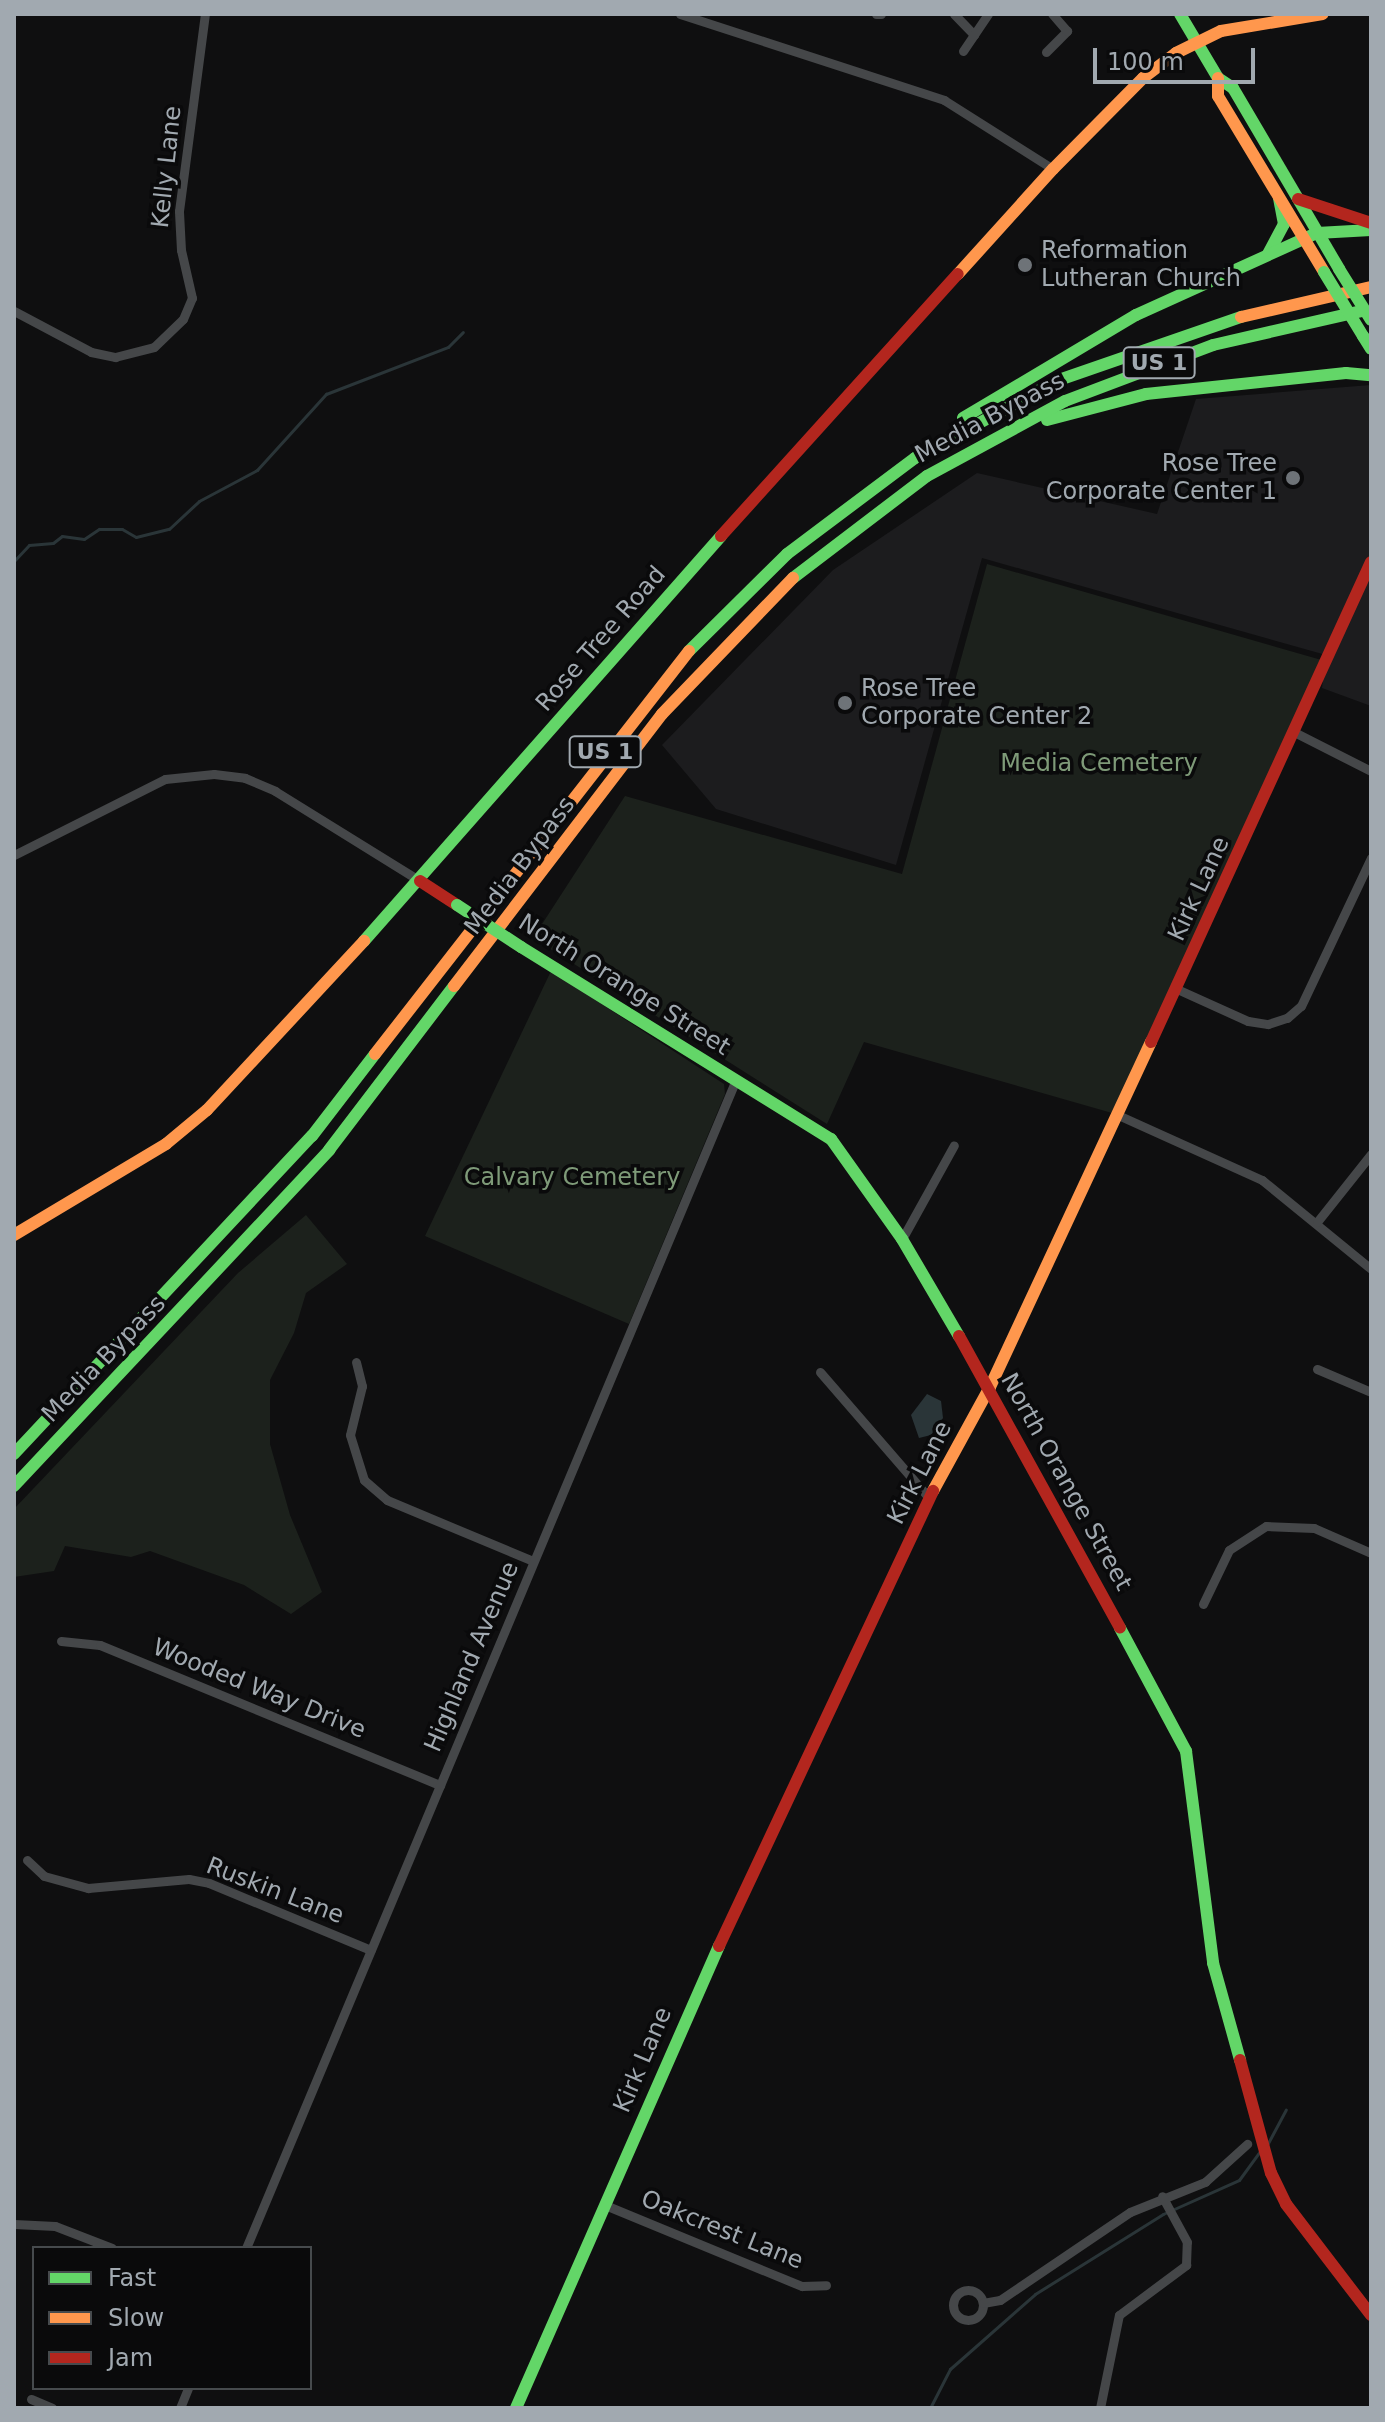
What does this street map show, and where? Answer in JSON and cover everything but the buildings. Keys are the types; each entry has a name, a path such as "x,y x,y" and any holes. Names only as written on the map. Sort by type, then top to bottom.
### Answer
{"main road":[{"path":"1180,14 1218,78 1233,88 1371,320"},
{"name":"Rose Tree Road","path":"14,1235 181,1134 420,881 712,545 1053,169 1143,78 1196,42 1243,25 1323,14"},
{"path":"1218,78 1218,96 1371,349"},
{"path":"1268,254 1284,224 1279,198"},
{"path":"1298,199 1371,223"},
{"path":"882,480 990,400 1095,337 1317,233 1371,230"},
{"name":"Media Bypass","path":"14,1454 322,1124 672,668 756,581 882,480 984,417 1093,364 1245,314 1371,287"},
{"name":"Media Bypass","path":"14,1486 329,1150 637,746 716,653 821,554 960,456 1065,401 1138,370 1250,335 1371,309"},
{"path":"1346,373 1371,363"},
{"path":"960,456 1101,403 1346,373 1371,375"},
{"name":"Kirk Lane","path":"516,2408 762,1848 929,1498 990,1387 1296,733 1371,562"},
{"name":"North Orange Street","path":"420,881 735,1082 831,1139 902,1239 990,1387 1186,1751 1213,1963 1271,2173 1286,2204 1371,2315"}],"street":[{"name":"Kelly Lane","path":"14,311 91,352 115,357 154,347 183,319 192,298 181,250 179,211 205,14"},
{"path":"680,14 944,100 1053,169"},
{"path":"954,14 974,35"},
{"path":"963,51 988,14"},
{"path":"1046,52 1067,31 1052,14"},
{"path":"1296,733 1371,771"},
{"path":"14,855 165,779 214,774 245,778 275,791 420,881"},
{"path":"1177,989 1248,1021 1268,1024 1287,1018 1301,1006 1371,858"},
{"name":"Highland Avenue","path":"247,2246 735,1082"},
{"path":"1118,1115 1243,1169 1317,1222 1371,1269"},
{"path":"902,1239 954,1145"},
{"path":"1317,1222 1371,1154"},
{"path":"356,1362 362,1386 350,1435 364,1480 387,1500 533,1561"},
{"path":"1317,1369 1371,1392"},
{"path":"820,1372 929,1498"},
{"path":"1203,1604 1229,1550 1266,1526 1314,1528 1371,1553"},
{"name":"Wooded Way Drive","path":"61,1641 100,1645 440,1785"},
{"name":"Ruskin Lane","path":"27,1860 44,1876 88,1888 189,1879 209,1883 371,1950"},
{"path":"983,2303 1000,2300 1045,2265 1162,2196 1205,2182 1247,2144"},
{"path":"1100,2408 1119,2315 1186,2265 1187,2242 1162,2196"},
{"name":"Oakcrest Lane","path":"605,2205 802,2286 826,2285"},
{"path":"14,2224 55,2226 107,2246"},
{"path":"31,2399 52,2408"}],"shaded area":[{"path":"1371,385 1371,706 1322,688 1326,655 982,558 896,865 716,809 662,745 833,570 977,473 1157,514 1196,399"},
{"path":"927,1394 941,1401 943,1418 931,1435 919,1438 911,1415"}],"green space":[{"name":"Media Cemetery","path":"987,564 1325,661 1112,1113 864,1042 827,1124 533,938 625,796 902,874"},
{"name":"Calvary Cemetery","path":"551,971 724,1084 725,1094 629,1324 425,1236"},
{"path":"306,1215 347,1264 306,1293 294,1333 270,1380 270,1444 290,1515 322,1592 291,1614 244,1585 150,1551 131,1557 65,1546 54,1571 14,1577 14,1509 238,1273"}],"waterway":[{"path":"14,561 29,545 53,543 62,536 84,539 99,529 122,529 136,537 169,529 199,501 257,470 326,394 448,347 463,332"},
{"path":"1267,2145 1286,2110"},
{"path":"930,2408 950,2369 1035,2294 1163,2214 1239,2180 1261,2150"}],"traffic: fast":[{"path":"1180,14 1218,78 1233,88 1339,269"},
{"path":"1268,254 1284,224 1279,198"},
{"path":"963,418 1136,315 1317,233 1371,230"},
{"path":"1339,269 1371,320"},
{"path":"1324,272 1363,336"},
{"path":"793,578 927,476 1065,401 1213,345 1361,311"},
{"path":"689,651 787,554 915,458 1056,381 1241,317"},
{"path":"1363,336 1371,349"},
{"path":"1047,420 1146,394 1346,373 1371,375"},
{"path":"364,941 721,536"},
{"path":"457,905 521,947"},
{"path":"521,947 831,1139 902,1239 959,1336"},
{"path":"14,1486 329,1150 454,986"},
{"path":"14,1454 312,1136 375,1054"},
{"path":"1120,1628 1186,1751 1213,1963 1240,2060"},
{"path":"516,2408 719,1946"}],"traffic: slow":[{"path":"958,274 1053,169 1143,78 1176,53 1221,31 1323,14"},
{"path":"1218,78 1218,96 1324,272"},
{"path":"1241,317 1371,287"},
{"path":"454,986 662,714 793,578"},
{"path":"375,1054 689,651"},
{"path":"14,1235 166,1144 207,1110 364,941"},
{"path":"933,1491 990,1387 1151,1042"}],"traffic: jam":[{"path":"1298,199 1371,223"},
{"path":"721,536 958,274"},
{"path":"1151,1042 1371,562"},
{"path":"420,881 457,905"},
{"path":"959,1336 1120,1628"},
{"path":"719,1946 933,1491"},
{"path":"1240,2060 1271,2173 1286,2204 1371,2315"}],"place":[{"name":"Reformation Lutheran Church","path":"1025,265"},
{"name":"Rose Tree Corporate Center 1","path":"1293,478"},
{"name":"Rose Tree Corporate Center 2","path":"845,703"}]}
